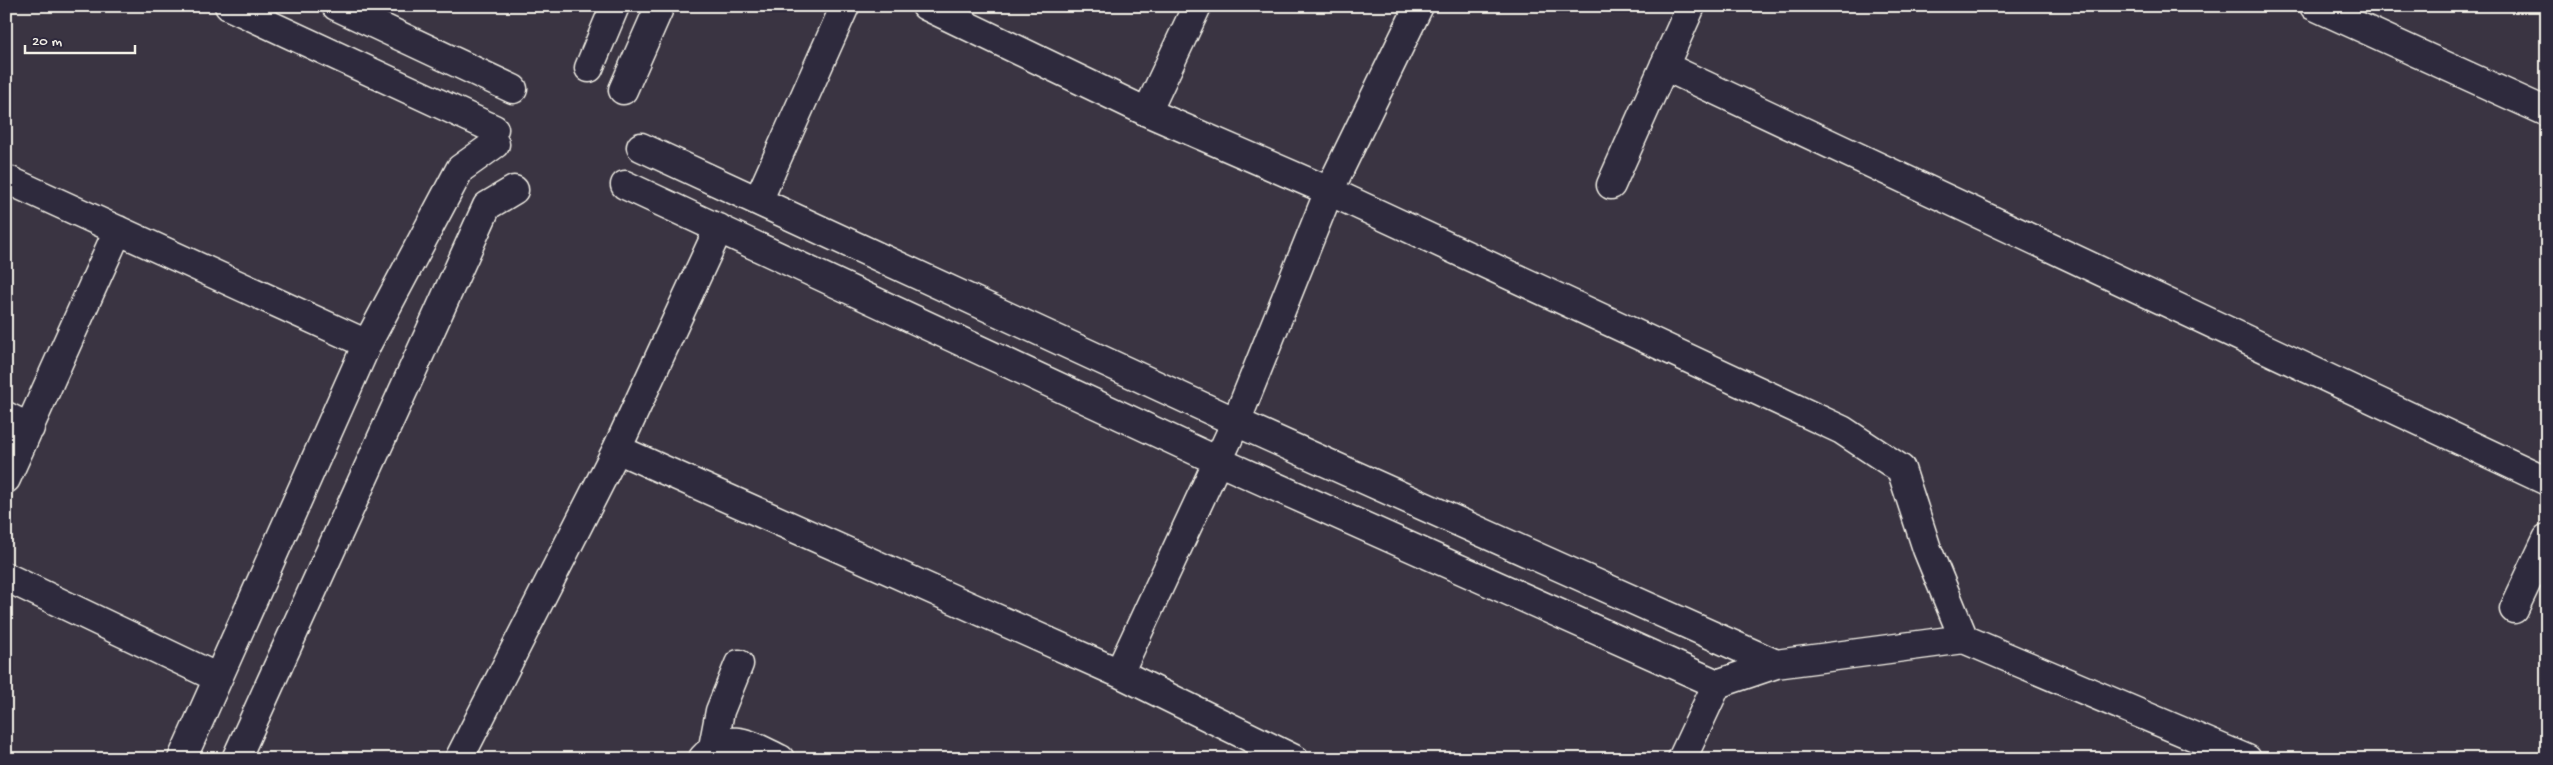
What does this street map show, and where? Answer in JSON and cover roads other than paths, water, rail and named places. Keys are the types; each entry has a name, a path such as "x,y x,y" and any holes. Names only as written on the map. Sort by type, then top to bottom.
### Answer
{"street":[{"path":"182,759 367,344 460,169 495,137 229,6"},
{"path":"336,6 513,89"},
{"path":"589,68 615,6"},
{"path":"623,90 660,6"},
{"path":"758,201 845,6"},
{"path":"926,6 1147,112 1329,191 1842,430 1901,469 1927,549 1964,639"},
{"path":"1147,112 1197,6"},
{"path":"1119,673 1236,422 1329,191 1419,6"},
{"path":"1611,185 1691,6"},
{"path":"2314,6 2547,112"},
{"path":"1664,66 2547,481"},
{"path":"641,147 1236,422 1776,664"},
{"path":"6,179 367,344"},
{"path":"625,185 1218,461 1717,684 1776,664 1964,639 2247,759"},
{"path":"236,759 487,206 514,190"},
{"path":"458,759 616,449 719,228"},
{"path":"6,479 118,230"},
{"path":"6,416 30,428"},
{"path":"616,449 1119,673 1294,759"},
{"path":"2514,609 2547,539"},
{"path":"6,576 218,678"},
{"path":"708,753 720,711 739,664"},
{"path":"1682,759 1717,684"},
{"path":"708,753 740,740 780,759"}]}
